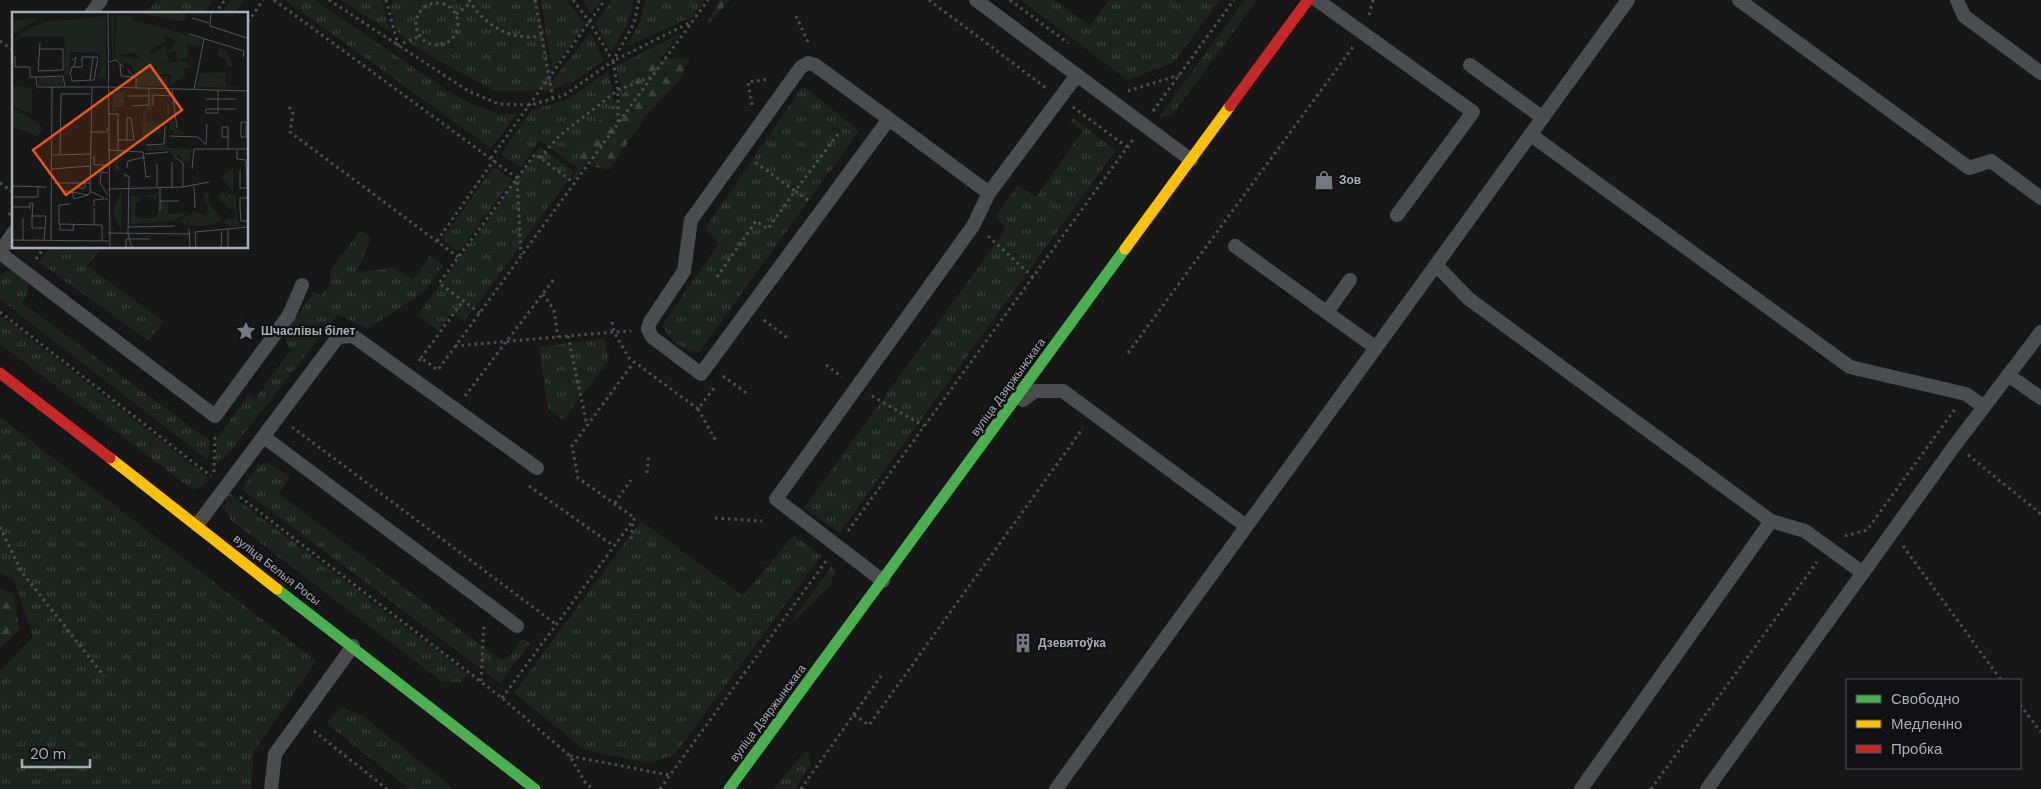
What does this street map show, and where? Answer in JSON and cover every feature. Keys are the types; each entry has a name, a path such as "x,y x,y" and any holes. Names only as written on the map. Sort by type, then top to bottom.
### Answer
{"main road":[{"name":"вуліца Дзяржынскага","path":"729,789 1308,0"},
{"name":"вуліца Белыя Росы","path":"0,373 536,789"}],"lane":[{"path":"92,12 101,0"},
{"path":"976,0 1191,160"},
{"path":"1317,0 1474,112 1397,215"},
{"path":"1056,789 1628,0"},
{"path":"1739,0 1969,168 1991,161 2041,198"},
{"path":"1957,0 1964,16 2041,73"},
{"path":"889,119 701,374 652,337 648,329 650,322 684,271 691,220 801,67 808,63 815,65 889,119 989,193"},
{"path":"1470,65 1543,118"},
{"path":"883,581 776,499 973,226 989,193 1077,75"},
{"path":"1531,135 1850,367 1966,394 1984,407"},
{"path":"12,235 0,253 215,416 289,315 302,285"},
{"path":"1235,246 1376,348"},
{"path":"1436,265 1469,299 1772,521 1805,531 1863,573"},
{"path":"1326,312 1350,280"},
{"path":"1707,789 1893,531 2041,332"},
{"path":"197,525 338,338 353,336 537,468"},
{"path":"2008,375 2041,398"},
{"path":"1006,413 1035,391 1063,391 1246,526"},
{"path":"264,436 517,626"},
{"path":"1581,789 1772,521"},
{"path":"273,788 275,754 353,646"}],"path":[{"path":"216,12 225,0"},
{"path":"249,21 263,0"},
{"path":"274,0 517,178 521,255"},
{"path":"330,0 470,92 499,104 530,105 563,96 614,61 692,22"},
{"path":"386,0 398,44"},
{"path":"535,0 553,99"},
{"path":"573,0 589,21 614,61 618,90 618,123"},
{"path":"437,241 549,77 605,0"},
{"path":"614,61 634,23 639,0"},
{"path":"421,358 438,370 708,0"},
{"path":"929,0 1127,147"},
{"path":"660,789 1234,0"},
{"path":"456,14 470,2 476,12 495,28 511,35 528,38 542,36"},
{"path":"433,4 446,5 456,14 458,28 451,40 438,45 432,44 420,36 416,23 421,11 427,6 433,4"},
{"path":"796,16 808,43 816,49"},
{"path":"398,44 420,36"},
{"path":"0,41 12,50"},
{"path":"1128,353 1350,51"},
{"path":"1100,93 1131,90 1180,74"},
{"path":"540,158 559,136 618,90 652,76"},
{"path":"752,108 748,82 774,79"},
{"path":"1042,96 1047,89"},
{"path":"288,107 294,112 290,132 458,257"},
{"path":"717,276 756,221 768,229 838,134"},
{"path":"480,313 439,283 535,154 574,183"},
{"path":"756,163 795,191"},
{"path":"0,183 12,192"},
{"path":"973,226 1001,246 1032,277"},
{"path":"456,409 554,279"},
{"path":"543,294 554,310 558,337"},
{"path":"409,375 463,301"},
{"path":"0,312 214,478 215,416"},
{"path":"758,328 770,312"},
{"path":"764,320 789,339"},
{"path":"612,322 614,332 629,358 698,409 716,441"},
{"path":"455,346 614,332"},
{"path":"568,336 587,426"},
{"path":"631,539 635,518 578,478 572,446 634,362"},
{"path":"698,409 729,368"},
{"path":"723,376 749,395"},
{"path":"856,387 924,426"},
{"path":"1651,789 1835,536 1850,536 1867,530 1966,394"},
{"path":"854,715 869,725 1094,413"},
{"path":"287,423 556,625"},
{"path":"1956,445 2041,514"},
{"path":"647,473 649,454"},
{"path":"615,503 631,480"},
{"path":"526,483 614,546"},
{"path":"226,487 502,698 570,756 586,784 593,789"},
{"path":"715,518 762,521"},
{"path":"502,698 634,520"},
{"path":"0,527 21,571 104,676"},
{"path":"1893,531 1955,620 2000,679"},
{"path":"480,682 486,602"},
{"path":"801,789 881,676"},
{"path":"2021,706 2041,732"},
{"path":"300,720 387,789"},
{"path":"570,756 670,775"}],"green space":[{"path":"156,0 213,0 204,12 147,12"},
{"path":"231,0 244,0 235,12 222,12"},
{"path":"285,0 314,0 454,95 484,109 500,113 517,114 491,148"},
{"path":"340,0 382,0 390,31"},
{"path":"392,0 538,0 552,81 590,33 604,61 575,80 544,93 546,90 494,91 411,44 397,31 390,5 393,5"},
{"path":"541,0 566,0 585,24 552,70"},
{"path":"583,0 602,0 591,14"},
{"path":"612,0 634,0 627,26 611,52 595,23"},
{"path":"646,0 704,0 692,17 627,46 639,24"},
{"path":"719,0 730,0 707,25"},
{"path":"1021,0 1054,0 1090,26 1109,0 1220,0 1174,62 1128,80"},
{"path":"1245,0 1257,0 1172,115 1159,117"},
{"path":"679,34 624,109 616,66"},
{"path":"681,58 689,60 680,79 645,117 609,170 575,162 598,122 654,60"},
{"path":"607,72 613,89 614,124 575,179 572,178 578,168 540,140 521,168 501,154 532,110 568,99"},
{"path":"803,86 859,131 699,352 682,347 673,340 662,326 719,243 705,229"},
{"path":"1073,118 1116,150 839,533 804,508 1006,229 996,216 1018,185 1036,197 1083,131 1071,122"},
{"path":"540,147 574,172 465,321 452,312 439,331 418,315"},
{"path":"494,167 512,179 459,252 442,239"},
{"path":"360,231 371,238 357,272 394,268 413,280 430,256 443,265 426,290 368,329 338,314 224,459 216,463 216,440 248,395 255,399 290,351 284,334 314,292 321,296 330,285 330,271"},
{"path":"48,249 100,249 87,266 163,321 149,341 39,262"},
{"path":"6,271 13,271 27,283 28,293 22,303 210,441 208,460 0,299 0,276"},
{"path":"0,315 209,478 203,486 192,489 0,344"},
{"path":"604,339 609,360 563,420 548,408 539,347"},
{"path":"0,417 316,661 254,751 251,789 0,789 0,671 33,637 14,580 0,573"},
{"path":"267,462 290,477 279,494 501,660 509,657 523,638 530,643 500,683 243,490 252,474"},
{"path":"229,493 467,674 461,682 441,681 232,521 225,507"},
{"path":"641,521 743,596 794,535 821,556 674,755 649,763 585,750 514,693"},
{"path":"832,566 835,571 830,586 789,625"},
{"path":"0,588 14,594 19,630 0,648"},
{"path":"342,707 363,716 454,789 410,789 326,723"},
{"path":"806,751 810,753 811,765 794,789 773,789"}],"traffic: fast":[{"path":"729,789 1125,249"},
{"path":"277,589 535,789"}],"traffic: slow":[{"path":"1125,249 1230,106"},
{"path":"110,458 277,589"}],"traffic: jam":[{"path":"1230,106 1308,0"},
{"path":"0,373 110,458"}],"place":[{"name":"Зов","path":"1324,180"},
{"name":"Шчаслівы білет","path":"246,331"},
{"name":"Дзевятоўка","path":"1023,643"}]}
